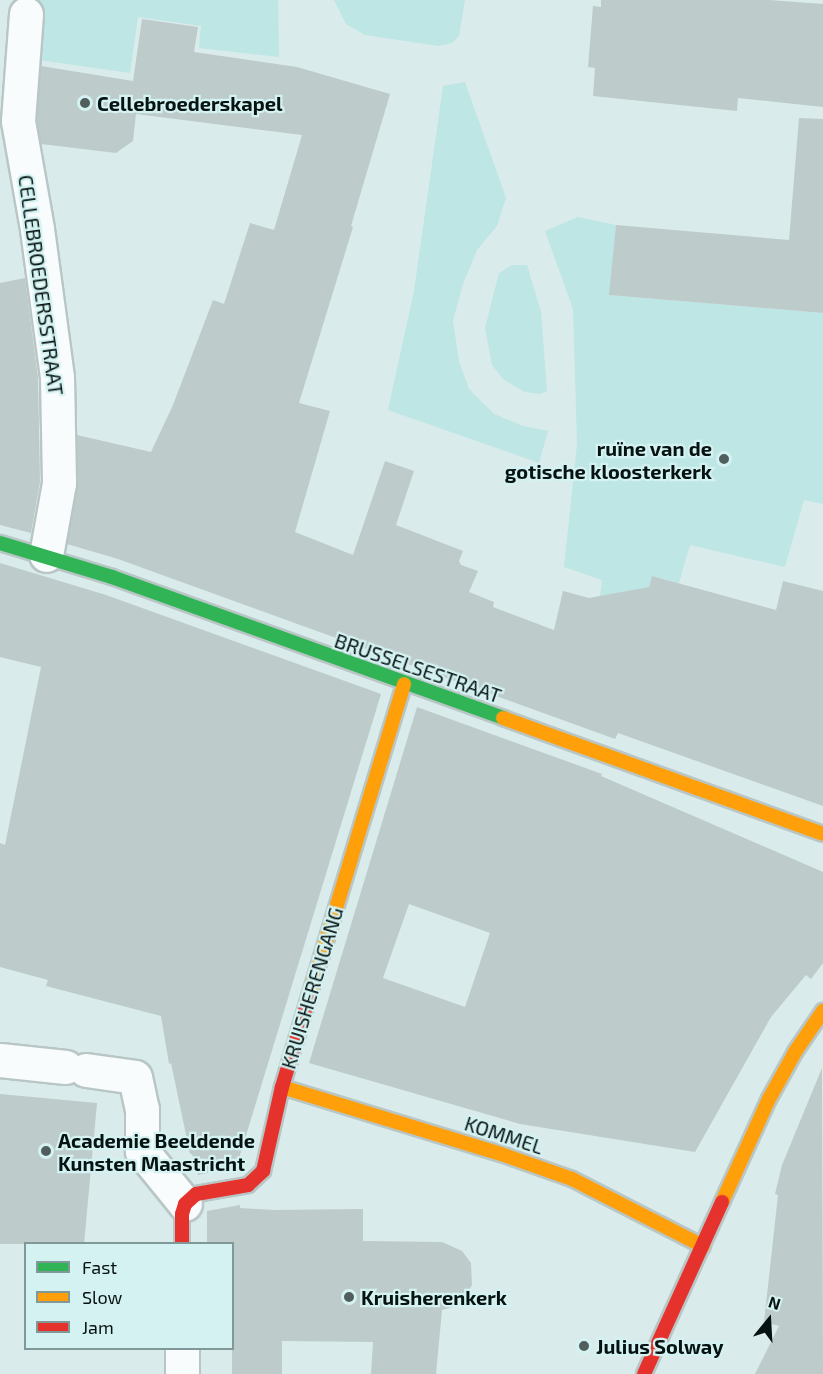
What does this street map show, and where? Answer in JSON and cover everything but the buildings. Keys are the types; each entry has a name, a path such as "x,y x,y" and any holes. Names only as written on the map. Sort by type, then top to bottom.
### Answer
{"street":[{"name":"CELLEBROEDERSSTRAAT","path":"26,14 18,121 37,229 57,377 58,483 46,555"},
{"name":"BRUSSELSESTRAAT","path":"0,543 46,555 823,834"},
{"name":"KRUISHERENGANG","path":"185,1204 196,1194 248,1185 263,1171 282,1087 404,684"},
{"path":"644,1374 781,1075 823,1011"},
{"path":"0,1060 135,1077 142,1109 141,1150 185,1204 182,1214 182,1242"},
{"name":"KOMMEL","path":"282,1087 501,1154 572,1179 703,1246"},
{"path":"182,1350 182,1374"}],"shaded area":[{"path":"36,0 278,0 279,57 199,48 201,26 138,17 130,73 32,59"},
{"path":"334,0 465,0 459,36 452,43 438,46 365,35 346,24"},
{"path":"465,82 506,198 497,226 477,250 463,284 453,321 459,361 469,389 494,414 523,426 548,431 539,463 388,410 414,291 443,86"},
{"path":"578,217 616,225 610,295 823,313 823,504 804,500 785,567 690,545 679,583 652,576 648,590 598,613 602,580 564,567 577,444 573,309 545,231"},
{"path":"512,265 527,265 541,312 547,391 540,394 525,392 504,380 492,365 485,328 499,273"}],"traffic: fast":[{"path":"0,543 112,577 503,718"}],"traffic: slow":[{"path":"309,997 404,684"},
{"path":"503,718 823,834"},
{"path":"722,1202 769,1099 795,1052 823,1011"},
{"path":"282,1087 501,1154 572,1179 703,1246"}],"traffic: jam":[{"path":"182,1242 182,1214 185,1204 196,1194 248,1185 263,1171 282,1087 309,997"},
{"path":"644,1374 722,1202"}],"place":[{"name":"Cellebroederskapel","path":"85,103"},
{"name":"ruïne van de gotische kloosterkerk","path":"724,459"},
{"name":"Academie Beeldende Kunsten Maastricht","path":"46,1151"},
{"name":"Kruisherenkerk","path":"349,1297"},
{"name":"Julius Solway","path":"584,1346"}]}
